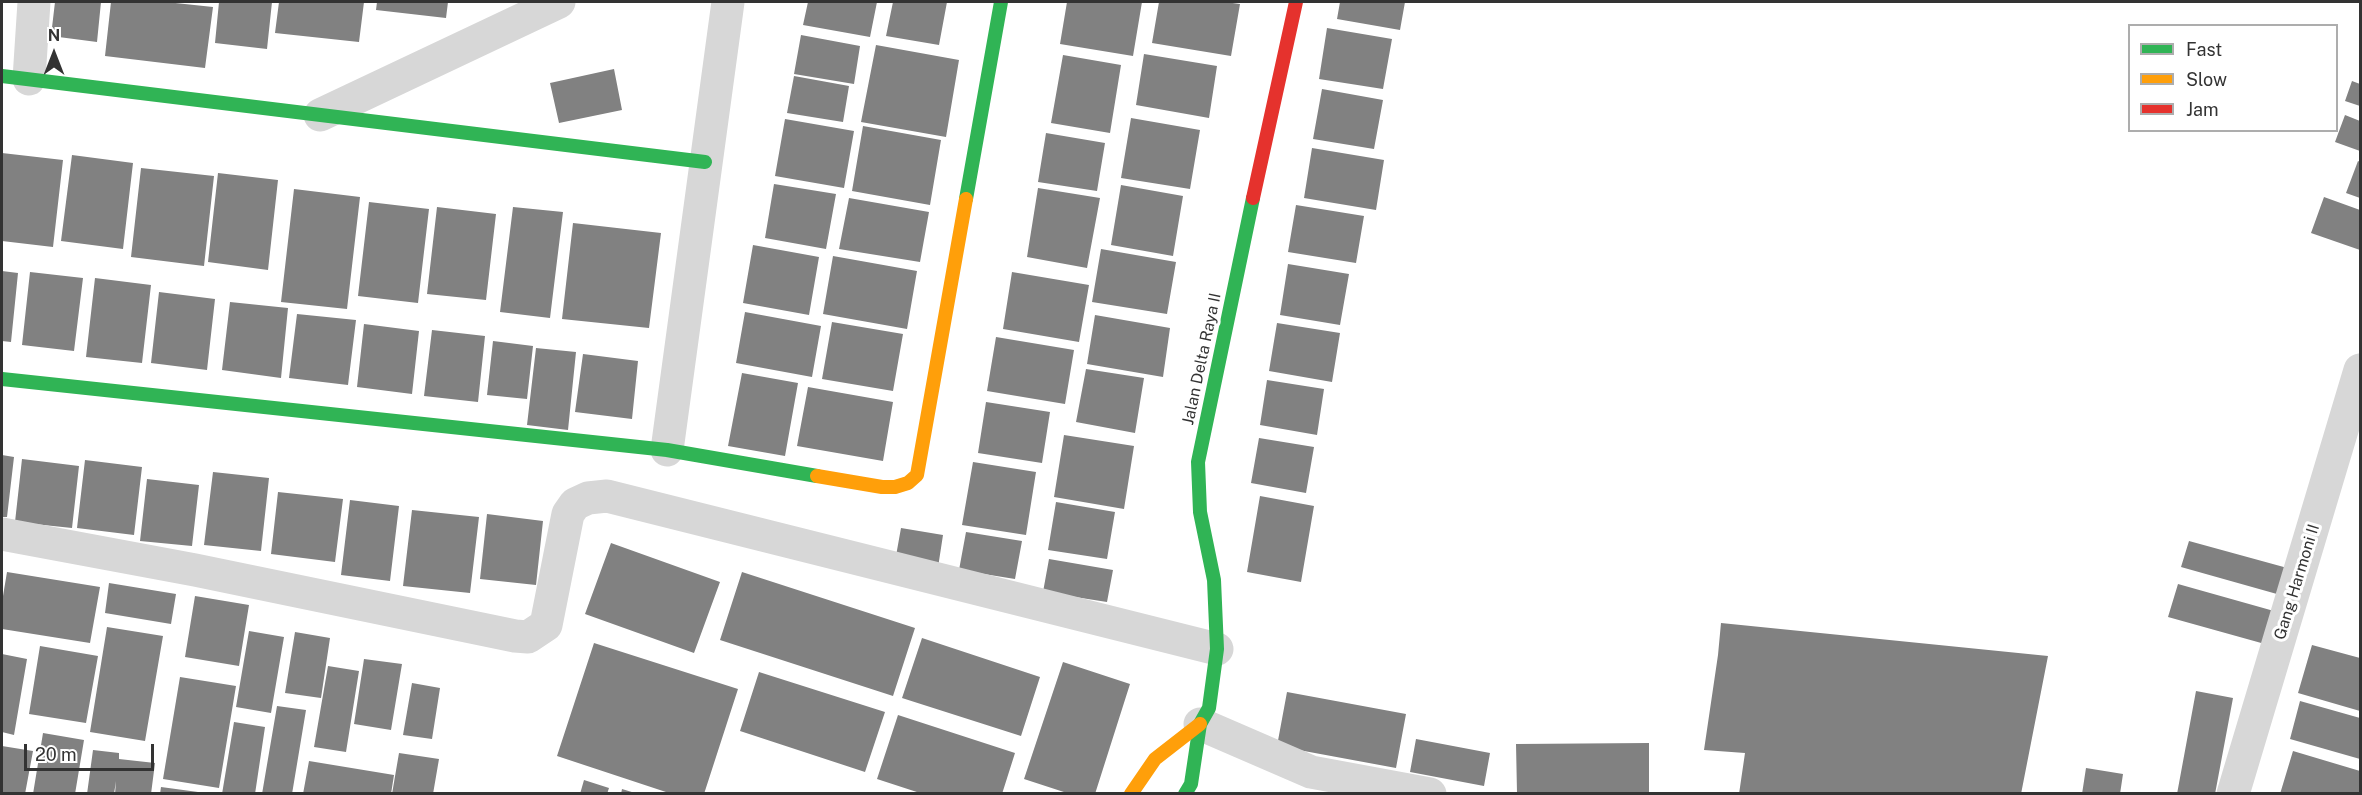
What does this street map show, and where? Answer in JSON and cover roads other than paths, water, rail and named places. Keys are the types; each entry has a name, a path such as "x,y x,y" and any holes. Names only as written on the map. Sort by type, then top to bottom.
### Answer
{"street":[{"path":"34,2 15,78 705,162"},
{"path":"320,115 559,2"},
{"path":"667,450 728,2"},
{"path":"2,379 667,450 882,487 902,485 917,475 1001,2"},
{"name":"Jalan Delta Raya II","path":"1185,794 1191,784 1200,724 1209,708 1217,649 1214,580 1200,512 1198,462 1296,2"},
{"name":"Gang Harmoni II","path":"2233,794 2361,370"},
{"path":"2,534 528,637 546,625 568,514 576,504 588,498 607,496 1217,649"},
{"path":"1131,794 1155,759 1200,724 1311,772 1430,794"}]}
